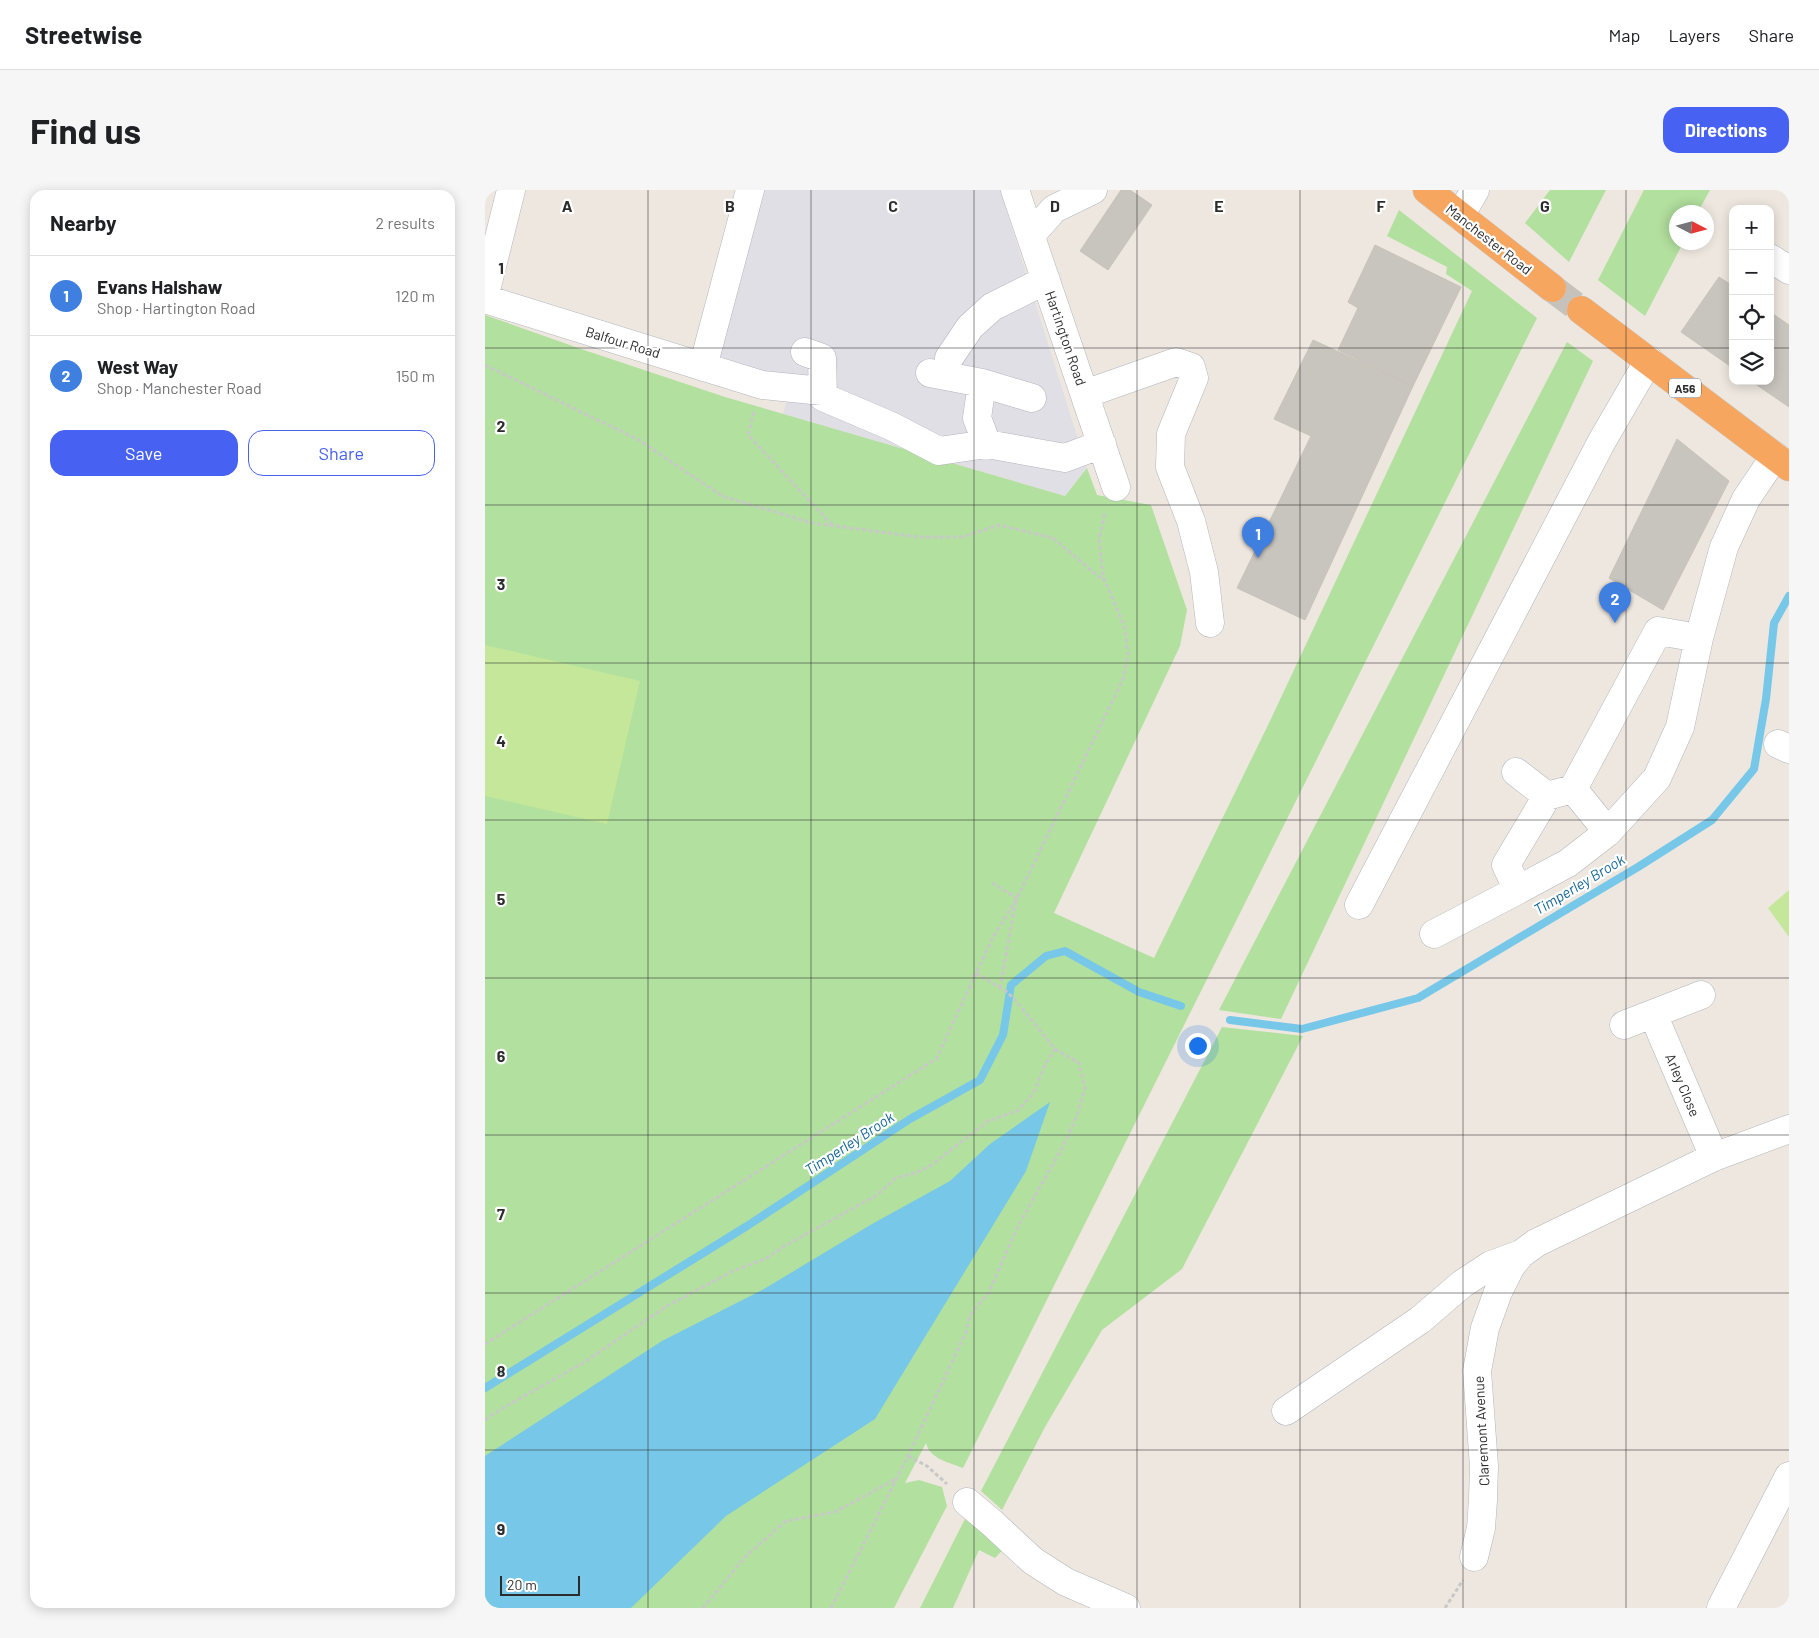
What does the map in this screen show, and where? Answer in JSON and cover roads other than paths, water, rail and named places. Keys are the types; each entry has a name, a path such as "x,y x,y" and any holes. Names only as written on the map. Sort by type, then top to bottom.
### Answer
{"highway":[{"name":"Manchester Road","path":"1436,193 1460,216 1552,288"},
{"name":"A56","path":"1581,310 1782,462"}],"street":[{"path":"485,294 511,190"},
{"path":"703,367 750,190"},
{"name":"Hartington Road","path":"1015,190 1116,486"},
{"path":"1031,235 1054,209 1093,190"},
{"path":"1460,216 1475,190"},
{"path":"1032,398 982,383 939,366 970,327 992,307 1046,280"},
{"name":"Balfour Road","path":"485,299 762,385 822,391"},
{"path":"805,352 822,358 823,397 891,426 939,451 987,444 1065,458 1102,444"},
{"path":"1359,905 1602,442 1649,360"},
{"path":"1085,394 1176,362 1191,367 1194,378 1171,434 1170,467 1191,521 1204,572 1210,623"},
{"path":"982,383 977,418 987,444"},
{"path":"1435,934 1569,862 1608,832 1657,778 1679,727 1699,638 1724,547 1746,499 1782,462"},
{"path":"1517,890 1506,865 1560,792 1658,631 1699,638"},
{"path":"1516,772 1560,792 1608,832"},
{"path":"1623,1025 1701,996"},
{"name":"Arley Close","path":"1653,1014 1714,1157"},
{"name":"Claremont Avenue","path":"1473,1557 1481,1528 1484,1466 1477,1371 1485,1328 1498,1292 1511,1266 1521,1254 1536,1243 1714,1157 1789,1129"},
{"name":"Claremont Avenue","path":"1286,1411 1421,1320 1462,1284 1491,1265 1521,1254"},
{"path":"1721,1608 1789,1476"},
{"path":"967,1502 993,1523 1033,1562 1066,1582 1126,1608"}],"water":[{"path":"1050,1102 1026,1171 875,1419 726,1516 631,1608 485,1608 485,1456 662,1341 764,1289 872,1224 950,1181 990,1144"}],"waterway":[{"name":"Timperley Brook","path":"1230,1020 1302,1029 1418,998 1638,867 1712,820 1754,769 1766,699 1774,623 1789,596"},
{"name":"Timperley Brook","path":"485,1388 747,1226 910,1119 980,1080 1003,1035 1011,985 1046,956 1065,951 1139,992 1181,1006"}],"tunnel":[{"path":"1552,288 1581,310"}],"place":[{"name":"Evans Halshaw","path":"1258,558"},
{"name":"West Way","path":"1615,623"}]}
